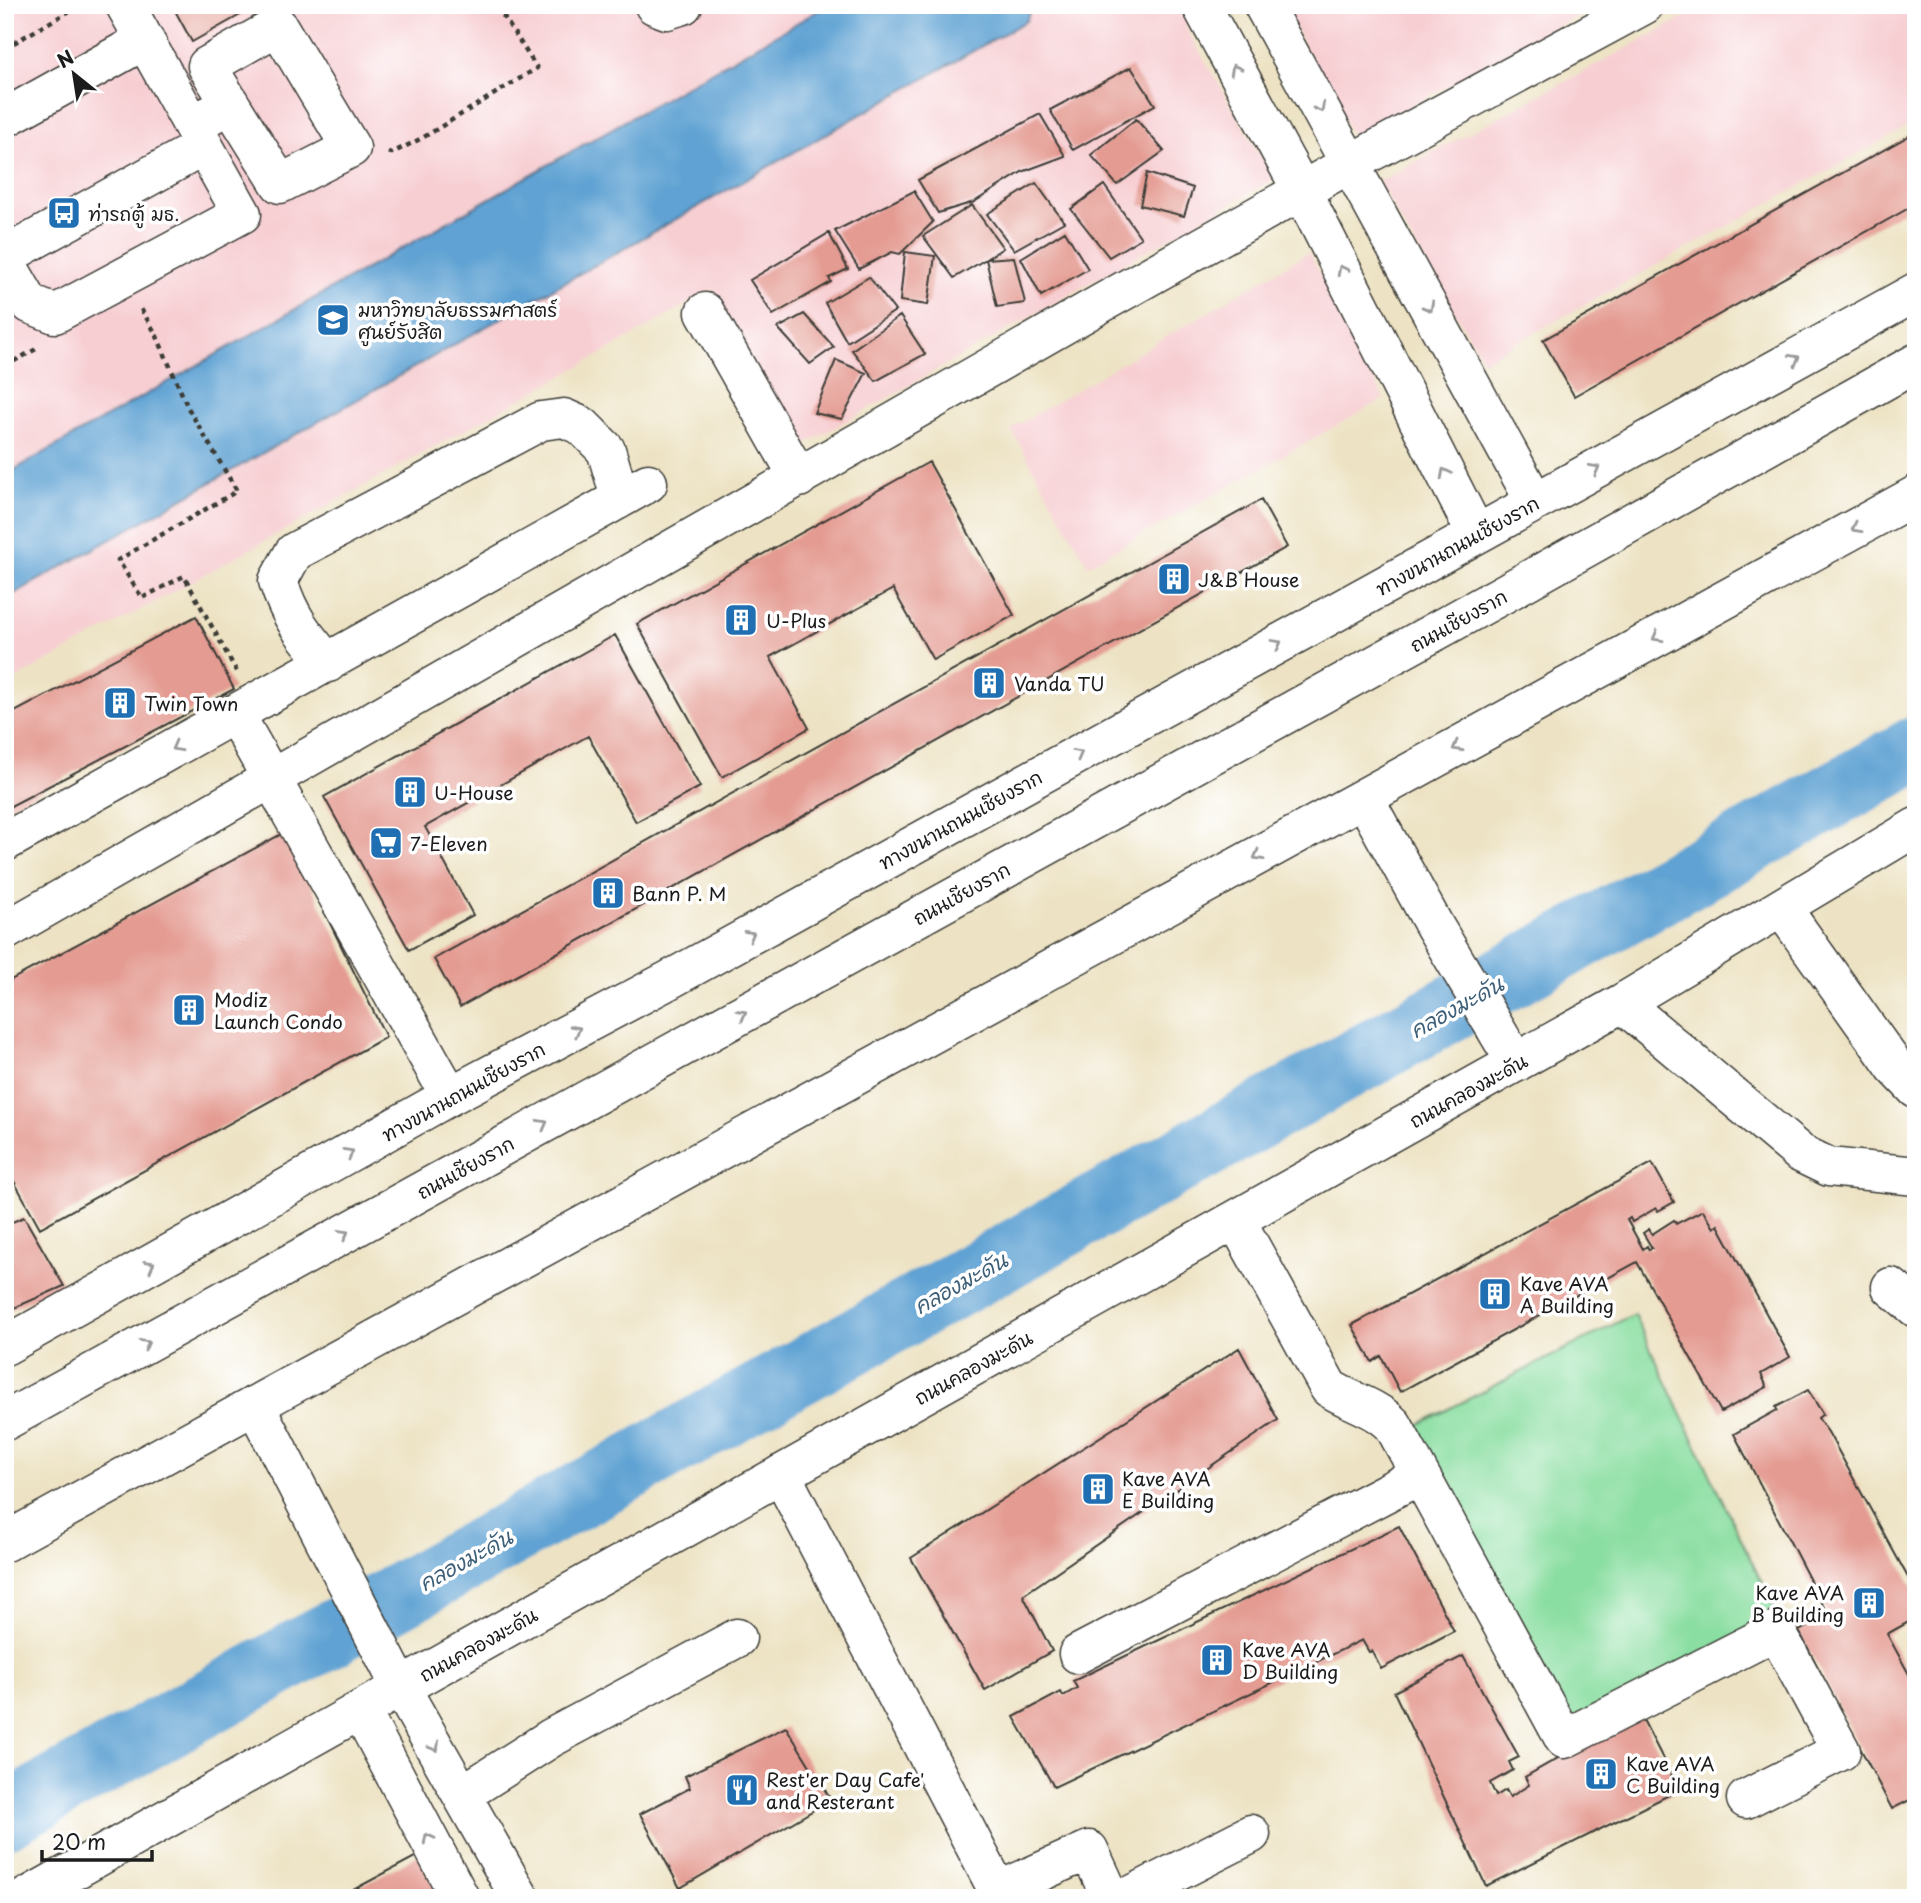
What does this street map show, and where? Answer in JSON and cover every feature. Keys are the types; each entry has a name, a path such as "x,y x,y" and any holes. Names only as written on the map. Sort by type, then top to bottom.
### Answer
{"street":[{"path":"125,5 145,40 198,135 242,214 55,314 30,304 5,258 198,135 231,105"},
{"path":"654,5 667,10 683,5"},
{"path":"1201,5 1302,191 1476,534"},
{"path":"1263,5 1535,502"},
{"path":"5,931 1102,303 1351,163 1644,5"},
{"path":"278,26 351,148 280,184 231,105 207,66 278,26"},
{"path":"5,118 145,40"},
{"name":"ทางขนานถนนเชียงราก","path":"5,1346 450,1096 669,980 1916,292"},
{"path":"705,312 799,478"},
{"name":"ถนนเชียงราก","path":"5,1421 1549,569 1916,363"},
{"path":"5,842 328,663 633,491 617,487 606,450 582,426 564,418 541,421 294,552 278,581 286,606 300,631 328,663"},
{"path":"5,1542 1916,495"},
{"path":"235,714 450,1096"},
{"path":"1364,798 1509,1053"},
{"name":"ถนนคลองมะดัน","path":"25,1898 361,1711 395,1676 781,1474 1236,1220 1509,1053 1622,1003 1916,827"},
{"path":"1782,908 1895,1067 1916,1089"},
{"path":"1622,1003 1800,1153 1829,1167 1916,1177"},
{"path":"1236,1220 1329,1388 1344,1398 1384,1415 1393,1425 1564,1739 1776,1631 1840,1751 1746,1799"},
{"path":"5,1323 64,1291 74,1307"},
{"path":"5,1410 85,1377"},
{"path":"256,1405 395,1676 520,1898"},
{"path":"781,1474 998,1891 1089,1850 1111,1898"},
{"path":"1079,1654 1420,1475"},
{"path":"463,1794 551,1738 737,1637"},
{"path":"361,1711 460,1898"},
{"path":"1126,1898 1251,1834"}],"path":[{"path":"5,48 80,5"},
{"path":"351,148 392,153 424,137 537,68 496,5"},
{"path":"125,277 156,334 188,408 237,491 118,560 142,598 184,576 243,684 256,676 268,696"}],"shaded area":[{"name":"มหาวิทยาลัยธรรมศาสตร์ ศูนย์รังสิต","path":"5,5 1221,5 1185,26 1274,179 797,449 711,290 609,350 5,685"},
{"path":"1282,5 1598,5 1353,137"},
{"path":"1707,5 1916,5 1916,122 1483,361 1378,182"},
{"path":"1309,252 1384,399 1088,565 1011,429"}],"green space":[{"path":"1634,1314 1779,1619 1549,1738 1396,1436"}],"water":[{"path":"828,5 1032,5 1026,21 5,599 5,475"}],"building":[{"path":"172,5 258,5 192,42"},
{"path":"1131,67 1155,105 1073,150 1050,110"},
{"path":"1040,114 1065,156 1022,172 974,202 938,213 918,180"},
{"path":"1136,119 1164,151 1117,185 1091,155"},
{"path":"1916,132 1916,204 1574,396 1543,340"},
{"path":"1147,173 1193,188 1184,216 1140,205"},
{"path":"1036,183 1064,222 1014,250 987,214"},
{"path":"1104,185 1141,238 1109,257 1071,209"},
{"path":"914,191 933,222 900,254 892,252 859,269 835,231"},
{"path":"972,205 1003,248 954,278 923,236"},
{"path":"1065,231 1088,269 1041,296 1021,258"},
{"path":"829,233 848,269 829,278 831,282 773,315 750,280"},
{"path":"905,252 935,256 928,305 900,301"},
{"path":"1014,257 1025,303 997,307 986,259"},
{"path":"869,277 895,311 847,342 825,303"},
{"path":"804,314 834,347 810,364 778,328"},
{"path":"900,316 925,354 876,381 852,350"},
{"path":"836,360 866,373 842,419 814,413"},
{"name":"U-Plus","path":"929,462 1014,615 933,660 893,589 770,657 809,728 722,777 637,624"},
{"path":"1261,500 1287,547 460,1007 434,959"},
{"name":"Twin Town","path":"196,616 234,689 5,809 5,717"},
{"name":"U-House","path":"615,635 700,787 636,822 588,736 425,827 473,915 409,950 324,797"},
{"name":"Modiz Launch Condo","path":"285,832 386,1037 40,1228 5,1165 5,983"},
{"name":"Kave AVA A Building","path":"1652,1163 1674,1202 1658,1211 1656,1208 1632,1222 1630,1218 1627,1220 1643,1249 1647,1246 1649,1250 1652,1248 1643,1233 1649,1229 1652,1234 1674,1220 1676,1224 1703,1210 1714,1228 1718,1225 1790,1357 1761,1374 1767,1387 1721,1412 1637,1262 1400,1392 1381,1356 1372,1362 1352,1325"},
{"path":"24,1217 64,1286 5,1312 5,1225"},
{"name":"Kave AVA E Building","path":"1239,1348 1278,1420 1023,1595 1052,1651 985,1690 911,1558"},
{"name":"Kave AVA B Building","path":"1808,1390 1823,1414 1818,1418 1916,1592 1916,1618 1887,1634 1916,1687 1916,1797 1892,1809 1799,1631 1828,1615 1734,1434"},
{"name":"Kave AVA D Building","path":"1399,1526 1454,1631 1381,1669 1372,1651 1369,1652 1362,1640 1054,1787 1014,1717 1061,1692 1063,1696 1077,1688 1073,1681"},
{"name":"Kave AVA C Building","path":"1463,1656 1519,1757 1509,1762 1513,1770 1490,1783 1496,1796 1506,1790 1510,1797 1529,1785 1525,1777 1639,1712 1679,1790 1486,1886 1394,1692"},
{"path":"786,1727 831,1800 680,1888 640,1814 690,1788 685,1776"},
{"path":"426,1851 451,1898 338,1898"}],"waterway":[{"name":"คลองมะดัน","path":"5,1816 1916,749"}],"place":[{"name":"ท่ารถตู้ มธ.","path":"64,213"},
{"name":"มหาวิทยาลัยธรรมศาสตร์ ศูนย์รังสิต","path":"333,320"},
{"name":"J&B House","path":"1174,579"},
{"name":"U-Plus","path":"741,620"},
{"name":"Vanda TU","path":"989,683"},
{"name":"Twin Town","path":"120,703"},
{"name":"U-House","path":"410,792"},
{"name":"7-Eleven","path":"386,843"},
{"name":"Bann P. M","path":"608,893"},
{"name":"Modiz Launch Condo","path":"189,1010"},
{"name":"Kave AVA A Building","path":"1495,1294"},
{"name":"Kave AVA E Building","path":"1098,1489"},
{"name":"Kave AVA B Building","path":"1869,1603"},
{"name":"Kave AVA D Building","path":"1217,1660"},
{"name":"Kave AVA C Building","path":"1601,1774"},
{"name":"Rest'er Day Cafe' and Resterant","path":"742,1790"}]}
